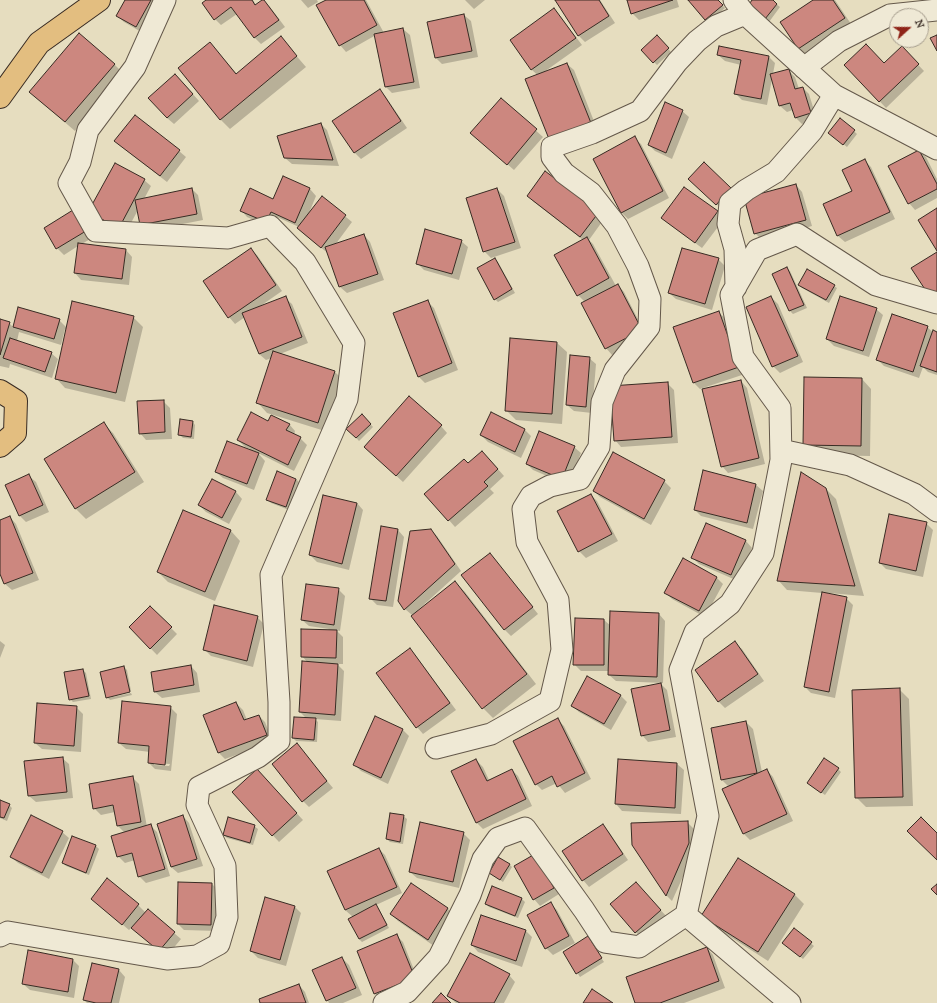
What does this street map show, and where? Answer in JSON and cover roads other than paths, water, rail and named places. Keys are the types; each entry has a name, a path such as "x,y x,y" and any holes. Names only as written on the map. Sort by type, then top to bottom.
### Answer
{"main road":[{"path":"0,97 39,43 99,0"},
{"path":"0,391 16,401 15,433 0,446"}],"street":[{"path":"0,936 8,932 166,959 196,956 219,944 227,917 224,866 197,805 199,787 258,757 280,741 280,702 271,575 347,399 354,343 305,262 270,226 228,238 96,231 69,183 80,162 88,130 135,67 165,0"},
{"path":"436,748 491,734 550,701 562,650 558,600 527,542 523,510 531,496 550,486 580,479 599,447 602,402 615,370 649,327 650,300 638,266 617,226 591,193 564,173 552,157 552,147 592,134 640,111 677,62 697,41 740,7 834,95 937,149"},
{"path":"804,68 838,41 890,15 937,10"},
{"path":"736,287 735,248 728,224 730,202 746,190 776,172 812,130 834,95"},
{"path":"384,1003 407,992 439,957 470,895 483,859 498,838 525,828 605,942 639,947 686,915 708,816 680,670 695,632 730,604 763,553 781,460 780,408 743,357 731,295 757,250 797,234 876,285 937,303"},
{"path":"781,450 850,465 914,494 937,511"},
{"path":"686,915 790,1003"}]}
